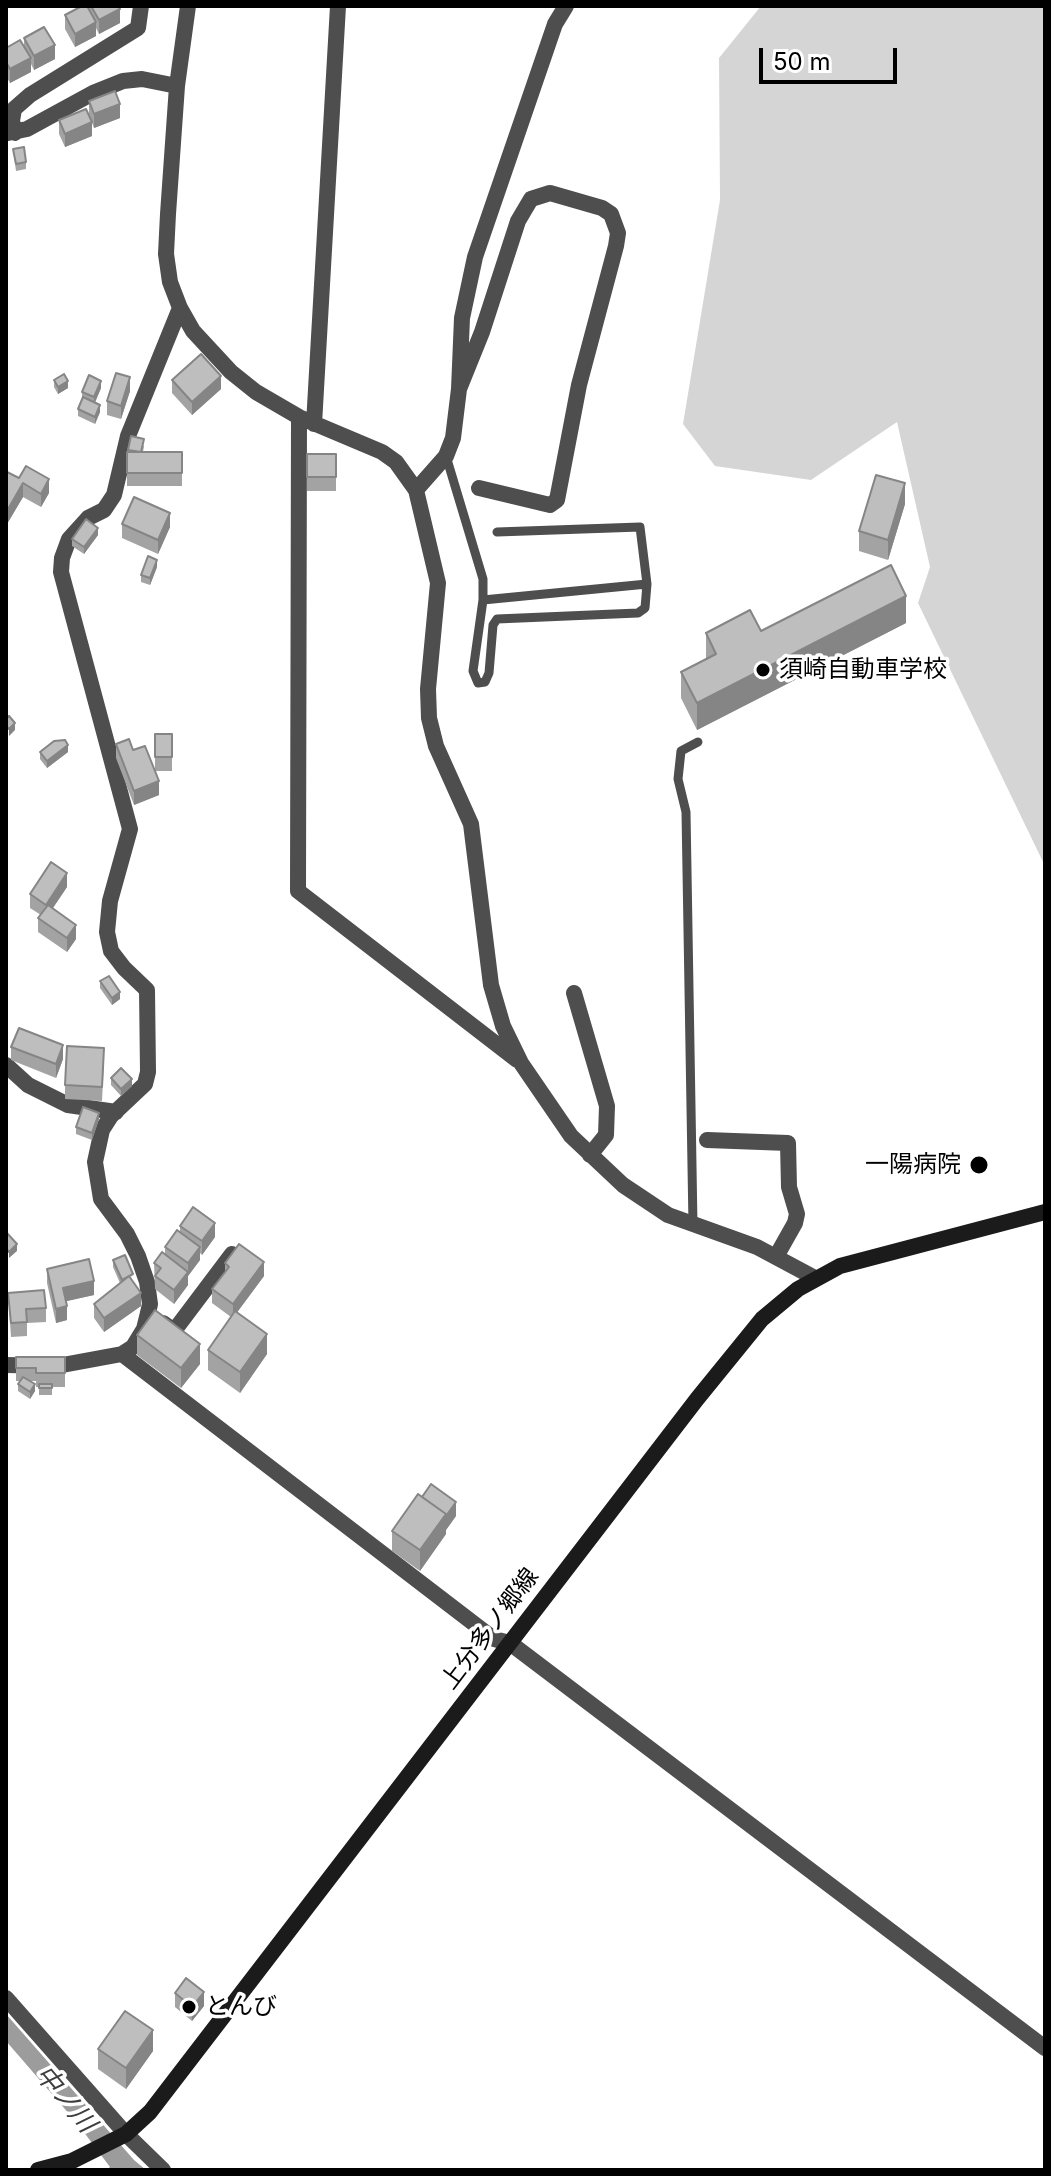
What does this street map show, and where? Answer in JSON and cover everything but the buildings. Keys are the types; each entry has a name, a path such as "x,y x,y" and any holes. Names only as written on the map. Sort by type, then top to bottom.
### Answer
{"main road":[{"name":"上分多ノ郷線","path":"38,2170 72,2161 121,2137 150,2112 745,1337 779,1304 815,1278 840,1266 1045,1212"}],"street":[{"path":"10,133 10,106 138,28 141,6"},
{"path":"188,6 177,86 166,254 170,282 193,331 231,372 256,392 306,420 382,452 402,468 416,490 438,583 428,689 429,718 436,746 471,824 491,985 503,1026 521,1063 571,1136 623,1185 646,1202 693,1225 777,1255 815,1278"},
{"path":"338,6 306,420 298,891 521,1063"},
{"path":"416,490 446,456 453,438 462,318 475,257 555,24 566,6"},
{"path":"10,133 109,85 142,79 177,86"},
{"path":"459,389 482,332 518,221 531,199 550,193 602,208 611,214 618,233 616,246 579,385 557,500 550,505 479,488"},
{"path":"6,1365 57,1366 122,1354 133,1347 144,1329 150,1304 147,1282 138,1256 127,1234 101,1199 97,1186 95,1162 102,1130 145,1084 147,1078 147,990 111,951 107,932 110,901 130,829 61,572 69,539 88,518 104,510 114,495 128,436 180,308"},
{"path":"574,993 607,1106 606,1135 590,1155"},
{"path":"6,1065 28,1085 68,1105 116,1112"},
{"path":"707,1140 788,1143 789,1187 797,1214 777,1255"},
{"path":"148,1313 174,1331 232,1254"},
{"path":"122,1354 494,1639 510,1643 1045,2048"},
{"path":"6,1998 121,2137 163,2170"}],"lane":[{"path":"446,456 483,579 473,671 478,683 485,682 489,673 493,625 497,619 638,613 645,608 647,584 640,527 497,532"},
{"path":"483,600 647,584"},
{"path":"693,1225 686,812 678,779 681,751 698,742"}],"shaded area":[{"path":"761,6 1045,6 1045,866 918,603 930,567 897,422 811,480 715,466 683,424 720,200 719,58"}],"water":[{"name":"中ノ川","path":"6,2014 146,2170 106,2170 110,2167 77,2123 6,2041"}],"place":[{"name":"須崎自動車学校","path":"763,670"},
{"name":"一陽病院","path":"979,1165"},
{"name":"とんび","path":"189,2007"}]}
